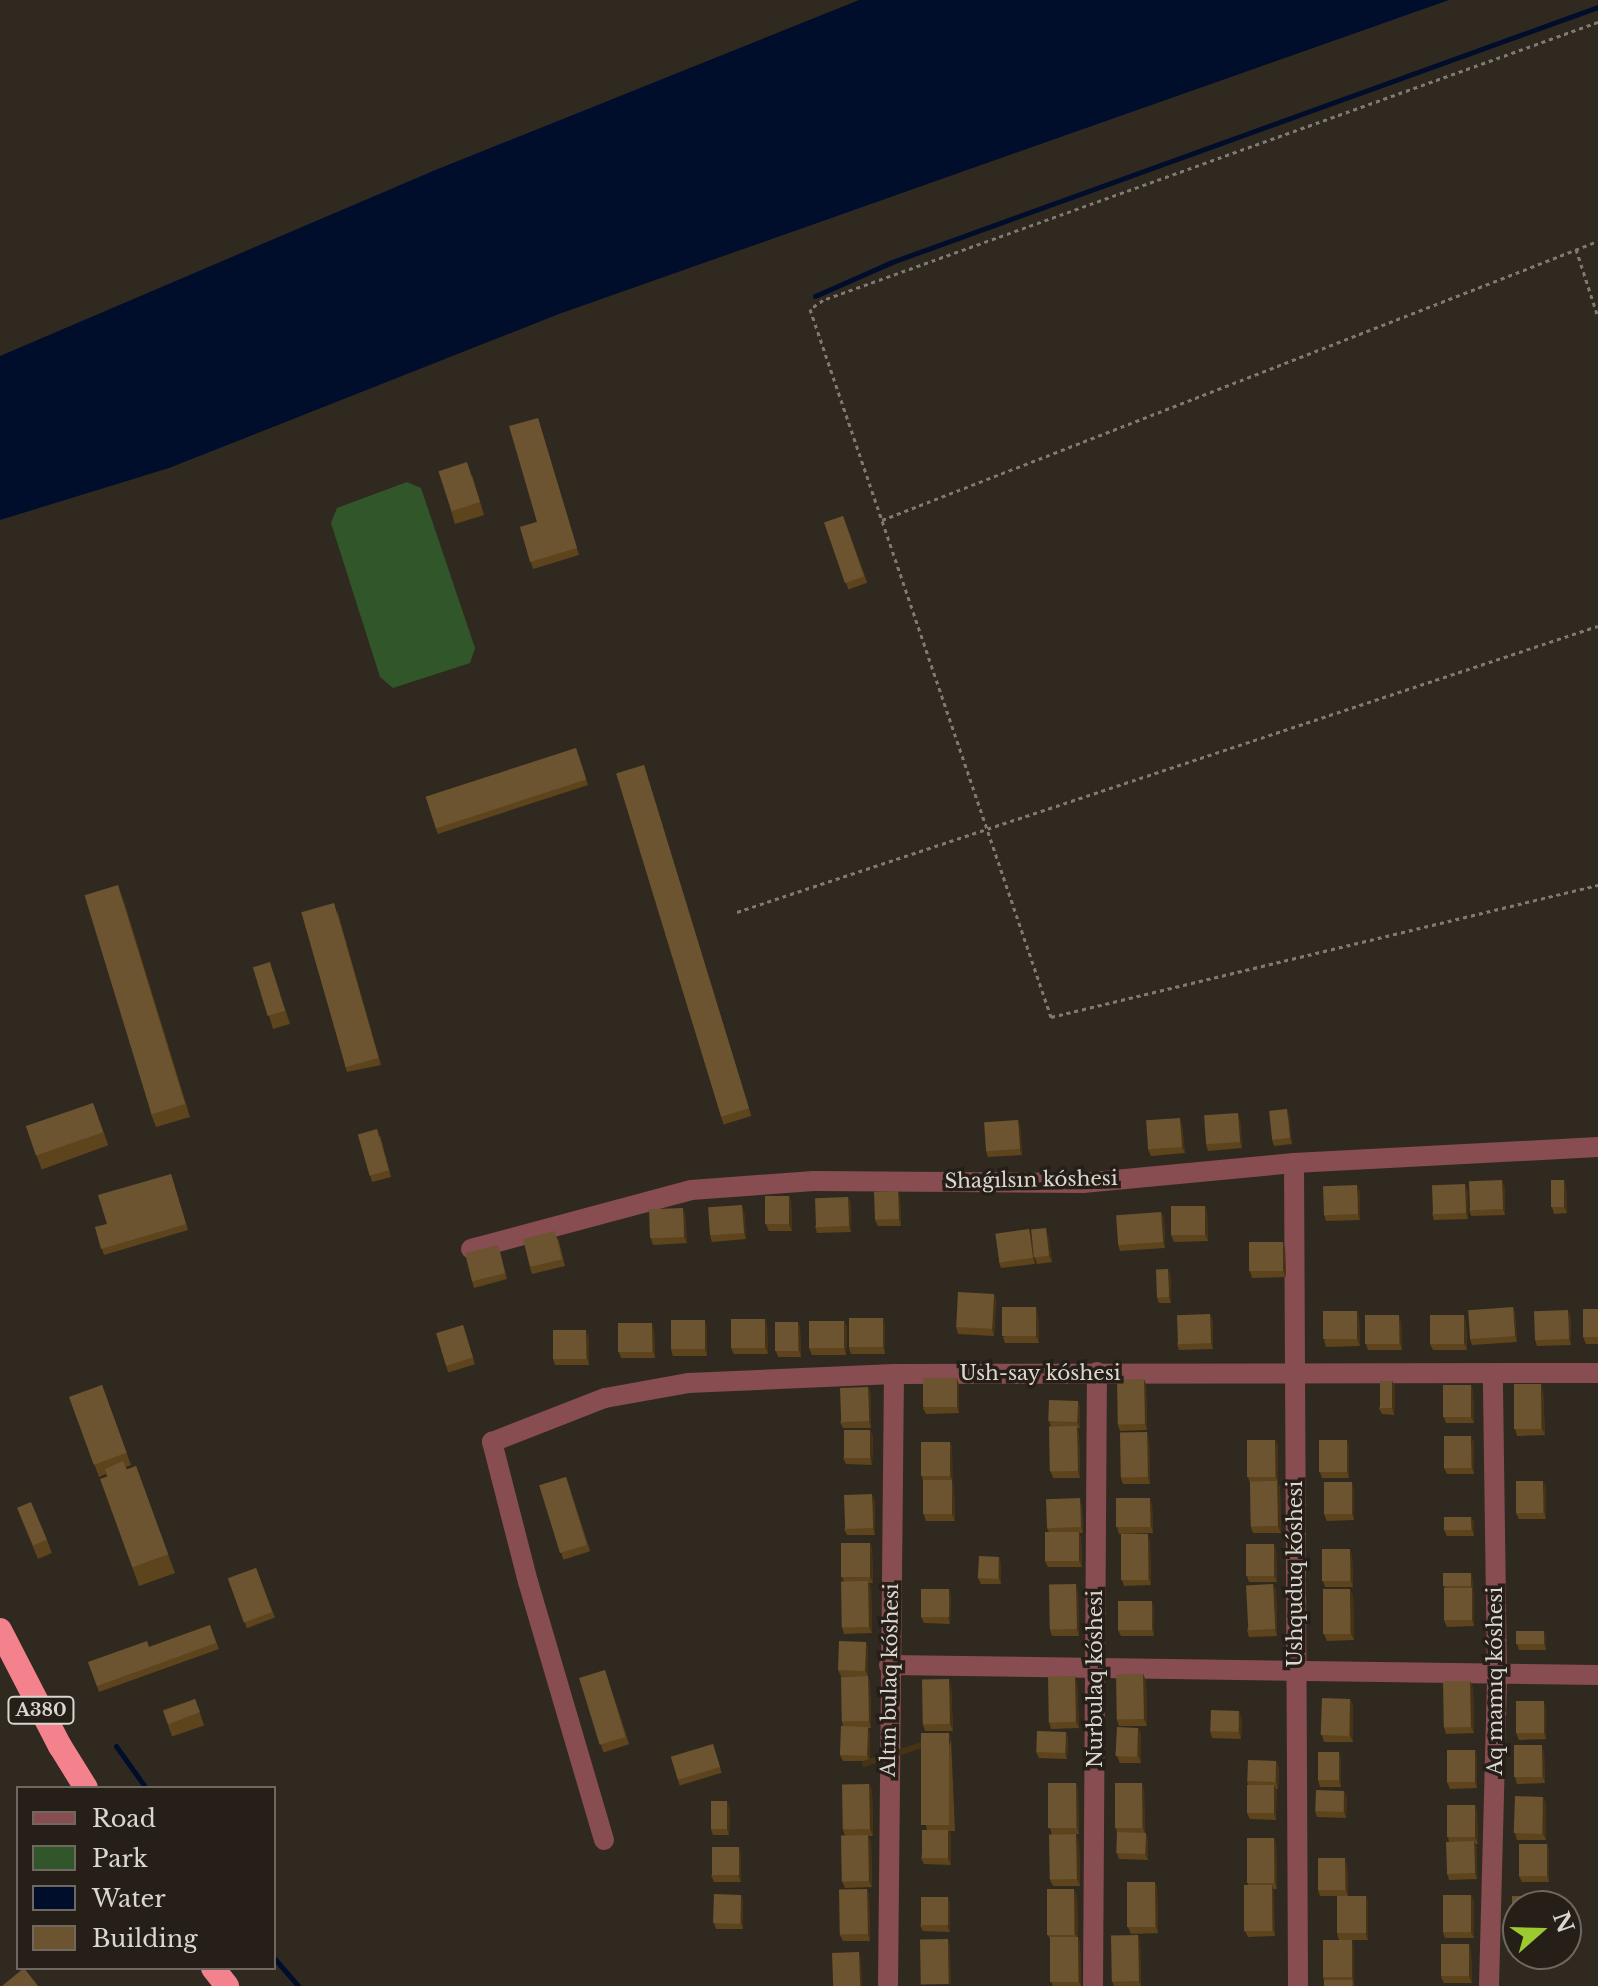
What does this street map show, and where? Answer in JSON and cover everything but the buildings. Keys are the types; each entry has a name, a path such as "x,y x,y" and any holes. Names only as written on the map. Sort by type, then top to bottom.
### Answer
{"highway":[{"name":"A380","path":"0,1630 60,1746 85,1786"},
{"path":"215,1970 227,1986"}],"street":[{"name":"Shaǵılsın kóshesi","path":"471,1249 691,1190 814,1181 1083,1183 1294,1163 1598,1147"},
{"name":"Ushquduq kóshesi","path":"1294,1163 1298,1986"},
{"name":"Ush-say kóshesi","path":"604,1840 528,1582 492,1442 605,1398 688,1383 894,1374 1097,1372 1493,1376 1598,1373"},
{"name":"Nurbulaq kóshesi","path":"1093,1986 1097,1372"},
{"name":"Altın bulaq kóshesi","path":"888,1986 894,1374"},
{"name":"Aq mamıq kóshesi","path":"1489,1986 1497,1674 1493,1376"},
{"path":"889,1665 1598,1675"}],"path":[{"path":"1598,22 823,300 810,309 1051,1017 1598,885"},
{"path":"881,520 1598,241"},
{"path":"1576,249 1598,317"},
{"path":"737,912 1598,626"}],"green space":[{"path":"407,482 421,488 475,648 470,663 393,688 380,677 331,523 337,508"}],"water":[{"path":"859,0 1449,0 559,314 169,468 0,520 0,356 433,171"}],"waterway":[{"path":"815,296 892,262 1598,7"},
{"path":"116,1746 145,1786"},
{"path":"276,1960 298,1986"}]}
